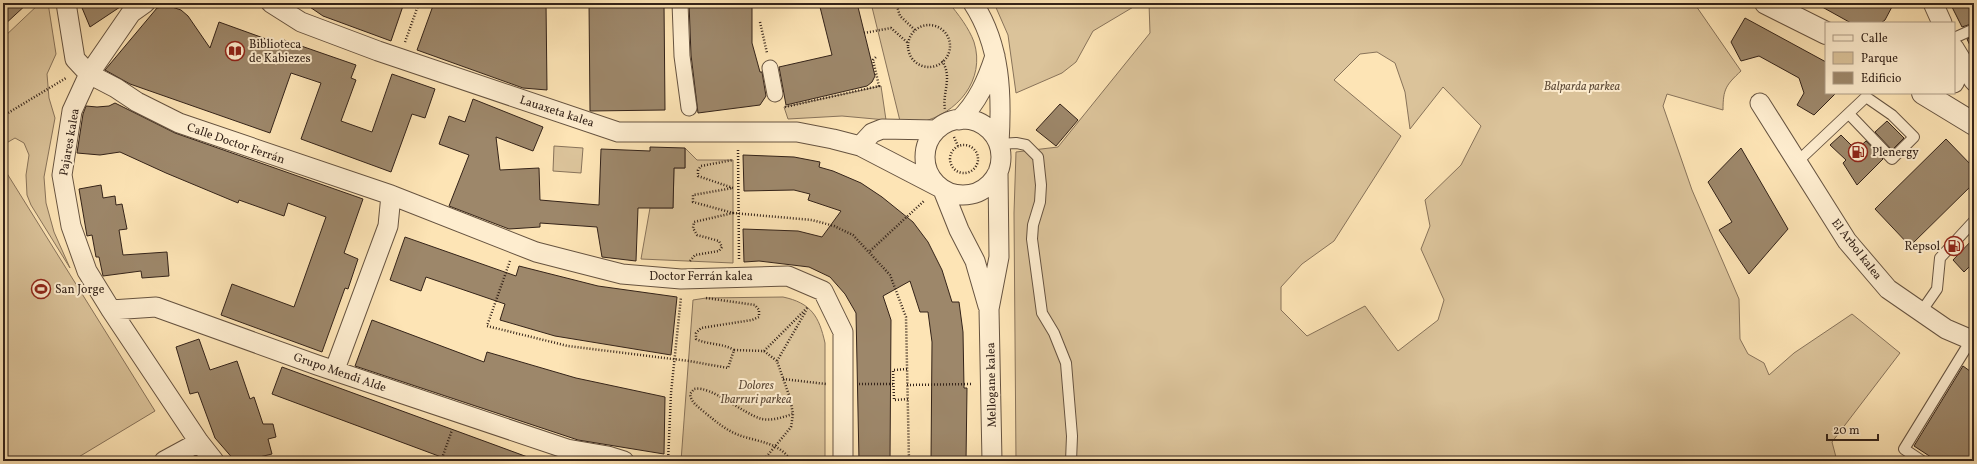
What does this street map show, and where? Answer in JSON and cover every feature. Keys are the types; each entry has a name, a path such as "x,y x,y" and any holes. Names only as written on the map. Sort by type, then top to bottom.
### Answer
{"street":[{"path":"66,3 76,59 89,74"},
{"name":"Lauaxeta kalea","path":"271,3 301,22 399,58 618,132 797,132 860,146 941,188 960,195 972,194 983,190 992,182 998,172"},
{"path":"680,3 684,88 689,108"},
{"path":"973,3 988,32 1000,76 1001,98 999,144"},
{"path":"1766,3 1825,32"},
{"path":"1934,4 1942,22"},
{"name":"Pajares kalea","path":"138,8 89,74 72,111 62,175 71,226 87,271 111,310 199,442 214,461"},
{"path":"1957,54 1974,81"},
{"path":"1955,77 1958,74 1957,54"},
{"path":"948,124 976,100 989,75 995,55"},
{"name":"Calle Doctor Ferrán","path":"89,74 116,88 137,102 179,123 391,195"},
{"path":"1955,90 1974,88"},
{"path":"1943,94 1974,124"},
{"path":"1943,94 1974,131"},
{"path":"1944,94 1974,112"},
{"name":"El Arbol kalea","path":"1760,103 1796,163 1847,241 1888,289 1946,329 1972,340"},
{"path":"860,146 872,133 882,129 948,124 971,120 983,125 993,133 999,144"},
{"name":"Mellogane kalea","path":"948,124 929,140 925,153 926,165 931,177 941,188 959,230 975,260 989,309"},
{"name":"Mellogane kalea","path":"992,461 989,309 999,257 998,172 1001,158 999,144"},
{"path":"335,370 388,226 391,195"},
{"name":"Doctor Ferrán kalea","path":"391,195 536,252 622,274 681,278 788,276 822,291 843,332 843,461"},
{"name":"Grupo Mendi Alde","path":"111,310 156,307 295,357 567,449 608,456 624,461"},
{"path":"164,461 199,442"},
{"name":"Grupo Mendi Alde","path":"567,449 587,461"}],"lane":[{"path":"1955,38 1974,29"},
{"path":"1796,163 1866,97 1892,115 1914,137 1892,159 1849,114"},
{"path":"999,144 1016,143 1026,145 1038,157 1042,185 1032,239 1042,313 1054,333 1066,363 1072,436 1071,461"},
{"path":"1921,312 1937,289 1940,258 1974,221"},
{"path":"1922,461 1904,449 1972,340"}],"path":[{"path":"399,58 419,3"},
{"path":"896,3 900,16 915,30"},
{"path":"760,22 775,80 784,107 879,86 873,60 877,56"},
{"path":"864,33 891,28 908,43 911,57 921,65 934,66 942,61 948,54 950,47 946,34 935,26 921,27 915,30 908,43"},
{"path":"942,61 946,66 947,77 944,104 948,124"},
{"path":"3,116 69,77"},
{"path":"738,133 739,264"},
{"path":"963,145 976,151 978,160 977,165 971,171 959,172 952,167 950,157 954,148 963,145"},
{"path":"733,160 701,166 698,170 698,176 733,188 693,195 693,202 733,213 812,220 834,226 853,235 870,251 890,275 906,317 909,461"},
{"path":"870,251 941,188"},
{"path":"690,261 695,255 719,251 722,247 718,241 697,235 693,228 694,222 733,213"},
{"path":"516,244 488,326 568,346 728,368 734,350"},
{"path":"668,461 671,394 676,360 681,290"},
{"path":"706,298 755,306 759,310 759,317 752,320 701,328 696,333 696,339 704,343 729,347 734,350 764,351 777,361 793,414 791,427 763,461"},
{"path":"764,351 808,307 777,361"},
{"path":"907,369 893,370 894,400 908,399"},
{"path":"783,379 831,384"},
{"path":"856,384 894,384"},
{"path":"907,385 959,384"},
{"path":"791,461 775,446 761,440 738,435 721,426 691,400 690,394 694,389 704,389 762,418 776,419 793,414"},
{"path":"441,461 453,428"}],"green space":[{"path":"40,3 48,3 56,54 47,74 49,98 55,118 44,177 46,203 54,232 70,268 31,205 27,195 26,175 29,155 24,143 15,138 3,145 3,38"},
{"path":"871,3 949,3 963,21 969,32 974,42 977,56 976,69 972,82 966,93 957,103 934,118 919,123 900,121"},
{"path":"994,3 1140,3 1093,31 1076,62 1062,73 1016,93 1008,35"},
{"name":"Balparda parkea","path":"1149,3 1694,3 1741,71 1726,88 1723,110 1667,94 1663,106 1692,190 1739,299 1740,339 1748,354 1764,363 1769,375 1794,353 1852,314 1900,353 1832,442 1837,461 1016,461 1014,213 1016,152 1058,147 1150,33","holes":["1377,52 1395,63 1405,92 1410,129 1443,87 1481,126 1461,165 1425,200 1430,226 1421,249 1444,300 1438,320 1398,351 1365,306 1307,336 1281,310 1281,287 1302,264 1334,241 1401,136 1334,80 1360,54"]},
{"path":"881,86 886,120 842,116 788,119 784,107"},
{"path":"554,146 583,148 581,173 553,171"},
{"path":"685,148 697,160 733,160 733,263 641,259 650,208 673,208 674,168 685,168"},
{"name":"San Jorge","path":"3,167 155,411 72,461 3,461"},
{"name":"Dolores Ibarruri parkea","path":"783,297 801,303 807,307 816,318 823,334 825,343 825,461 681,461 693,300 706,298"}],"building":[{"path":"3,3 28,3 3,26"},
{"path":"80,3 126,3 90,27"},
{"path":"304,3 404,3 391,41 323,16"},
{"path":"434,3 546,3 547,90 523,88 417,50"},
{"path":"589,3 664,3 665,110 590,111"},
{"path":"689,3 752,3 752,43 760,72 762,72 766,96 760,105 698,113 691,55"},
{"path":"819,3 857,3 875,76 872,82 867,86 786,105 779,67 832,55"},
{"path":"1815,3 1894,3 1885,20 1882,22 1849,22"},
{"path":"1950,3 1974,3 1974,23 1962,27"},
{"path":"169,6 181,10 188,16 210,48 219,22 280,44 281,39 356,65 351,78 356,80 341,121 372,132 392,74 435,89 425,118 412,114 391,172 301,139 321,83 291,73 270,133 130,84 105,70 157,8"},
{"path":"1745,18 1825,61 1825,94 1835,94 1814,115 1797,105 1804,93 1799,78 1759,56 1741,61 1731,42"},
{"path":"1974,36 1974,54 1967,39"},
{"path":"473,99 543,127 533,151 496,137 500,170 539,168 540,200 599,205 601,149 650,151 650,147 685,148 685,168 674,168 673,208 638,208 636,261 602,257 597,227 540,223 540,227 509,229 449,206 469,155 439,144 449,116 465,122"},
{"path":"115,103 175,133 363,199 344,253 358,259 348,289 345,288 322,352 221,315 232,284 294,307 326,217 288,203 284,216 239,200 238,203 120,152 100,155 77,153 83,114 86,106 109,106"},
{"path":"1060,104 1078,120 1056,146 1036,130"},
{"path":"1887,121 1904,138 1892,150 1875,132"},
{"path":"1841,135 1856,150 1866,141 1883,159 1857,185 1843,163 1846,160 1830,145"},
{"path":"1946,139 1974,168 1974,183 1910,246 1875,209"},
{"path":"1741,148 1788,229 1749,274 1719,230 1732,222 1708,182"},
{"path":"743,155 794,157 820,162 819,167 833,171 861,183 882,197 913,222 928,242 942,270 952,302 959,302 963,332 964,388 967,388 966,461 931,461 932,342 928,312 920,312 910,281 883,296 891,320 890,461 859,461 856,313 845,294 830,277 809,267 759,261 744,262 743,229 798,231 822,237 841,211 808,200 810,194 794,190 744,191"},
{"path":"101,185 103,198 115,196 116,205 122,204 127,229 119,230 123,255 167,252 169,276 142,278 141,271 103,276 99,257 96,257 92,235 87,236 79,189"},
{"path":"405,237 516,276 519,266 598,286 677,297 671,355 555,336 500,320 505,304 426,277 421,291 390,280"},
{"path":"1974,238 1974,262 1964,272 1953,260"},
{"path":"372,320 484,362 487,352 576,378 665,397 664,454 578,440 355,366"},
{"path":"199,339 210,370 237,361 250,399 254,397 263,424 273,424 276,437 268,439 272,454 243,461 235,461 215,438 198,392 190,394 176,347"},
{"path":"1963,366 1974,374 1974,461 1937,461 1914,446"},
{"path":"282,367 533,459 533,461 452,461 272,394"}],"place":[{"name":"Biblioteca de Kabiezes","path":"235,51"},
{"name":"Plenergy","path":"1858,152"},
{"name":"Repsol","path":"1954,246"},
{"name":"San Jorge","path":"41,289"}]}
